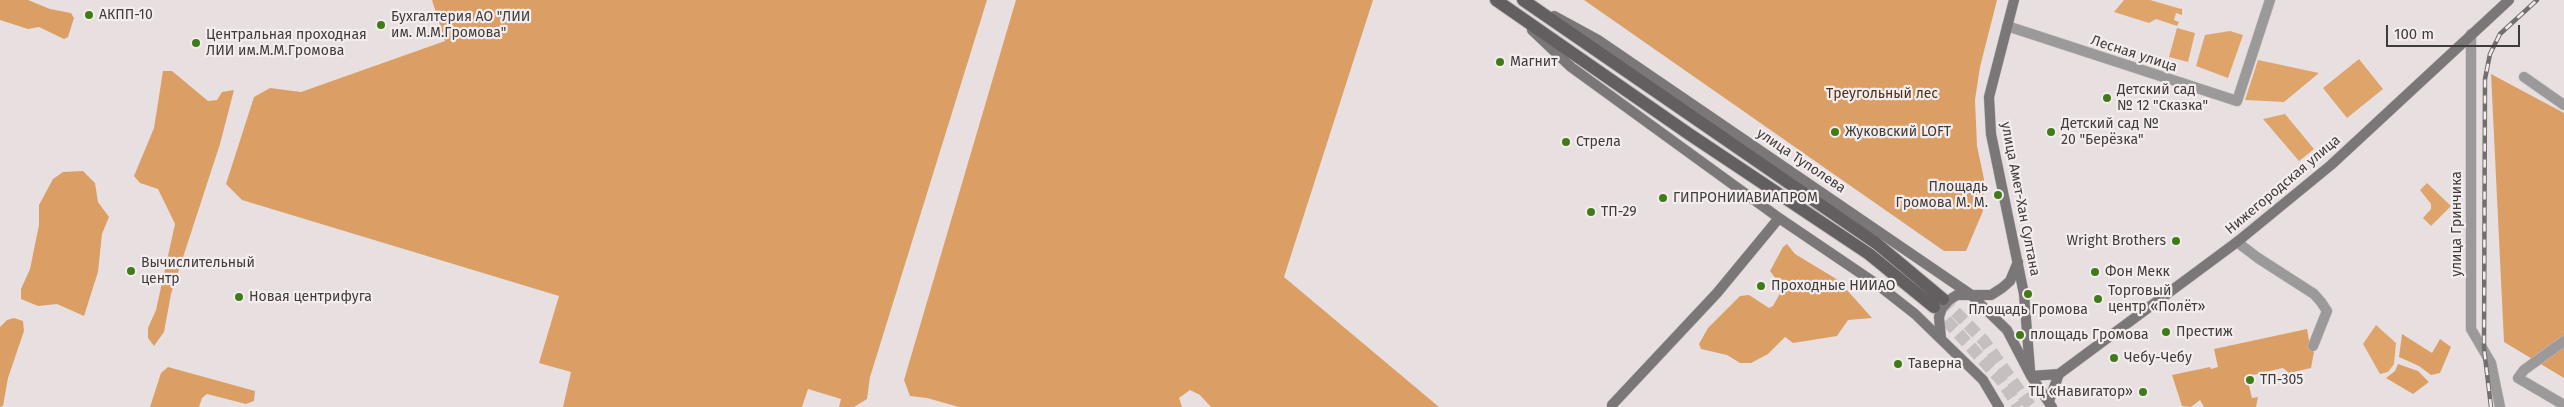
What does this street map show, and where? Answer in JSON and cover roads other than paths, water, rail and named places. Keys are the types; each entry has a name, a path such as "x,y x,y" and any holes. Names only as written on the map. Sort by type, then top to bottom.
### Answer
{"main road":[{"name":"улица Туполева","path":"1496,0 1688,134 1869,254 1938,303 1876,243 1524,0"},
{"name":"улица Туполева","path":"1524,0 1598,40 1970,294 2007,330 2031,376 2050,404"},
{"name":"улица Амет-Хан Султана","path":"2014,0 1989,97 1991,134 2024,294 2031,376"},
{"name":"Нижегородская улица","path":"2059,374 2238,242 2331,165 2509,0"},
{"name":"улица Туполева","path":"1508,8 1571,67 1779,218 1878,285 1915,314 1983,380 1999,407"},
{"path":"1611,406 1717,293 1779,218"},
{"path":"1941,340 1938,326 1942,308 1957,295 1991,295 2010,281 2018,261"},
{"path":"2031,376 2059,374 2050,404"}],"street":[{"name":"Лесная улица","path":"2007,26 2237,101 2270,0"},
{"name":"улица Гринчика","path":"2471,34 2471,329 2491,363 2500,407"},
{"path":"2524,77 2564,105"},
{"path":"2238,242 2258,258 2314,294 2321,302 2327,311 2313,346"},
{"path":"2564,341 2524,370 2518,378 2564,405"}],"tunnel":[{"path":"1943,299 1984,341 2031,407"},
{"path":"1934,307 2001,380 2019,407"}],"railway":[{"path":"2491,407 2484,348 2485,79 2490,54 2500,34 2537,0"}],"place":[{"name":"АКПП-10","path":"89,15"},
{"name":"Бухгалтерия АО \"ЛИИ им. М.М.Громова\"","path":"381,25"},
{"name":"Центральная проходная ЛИИ им.М.М.Громова","path":"196,43"},
{"name":"Магнит","path":"1500,62"},
{"name":"Детский сад № 12 \"Сказка\"","path":"2107,98"},
{"name":"Жуковский LOFT","path":"1835,132"},
{"name":"Детский сад № 20 \"Берёзка\"","path":"2051,132"},
{"name":"Стрела","path":"1566,142"},
{"name":"Площадь Громова М. М.","path":"1998,195"},
{"name":"ГИПРОНИИАВИАПРОМ","path":"1663,198"},
{"name":"ТП-29","path":"1591,212"},
{"name":"Wright Brothers","path":"2176,241"},
{"name":"Вычислительный центр","path":"131,271"},
{"name":"Фон Мекк","path":"2095,272"},
{"name":"Проходные НИИАО","path":"1761,286"},
{"name":"Площадь Громова","path":"2028,294"},
{"name":"Новая центрифуга","path":"239,297"},
{"name":"Торговый центр «Полёт»","path":"2098,299"},
{"name":"Престиж","path":"2166,332"},
{"name":"площадь Громова","path":"2020,335"},
{"name":"Чебу-Чебу","path":"2114,358"},
{"name":"Таверна","path":"1898,364"},
{"name":"ТП-305","path":"2250,380"},
{"name":"ТЦ «Навигатор»","path":"2143,392"}],"park label":[{"name":"Треугольный лес","path":"1882,94"}]}
